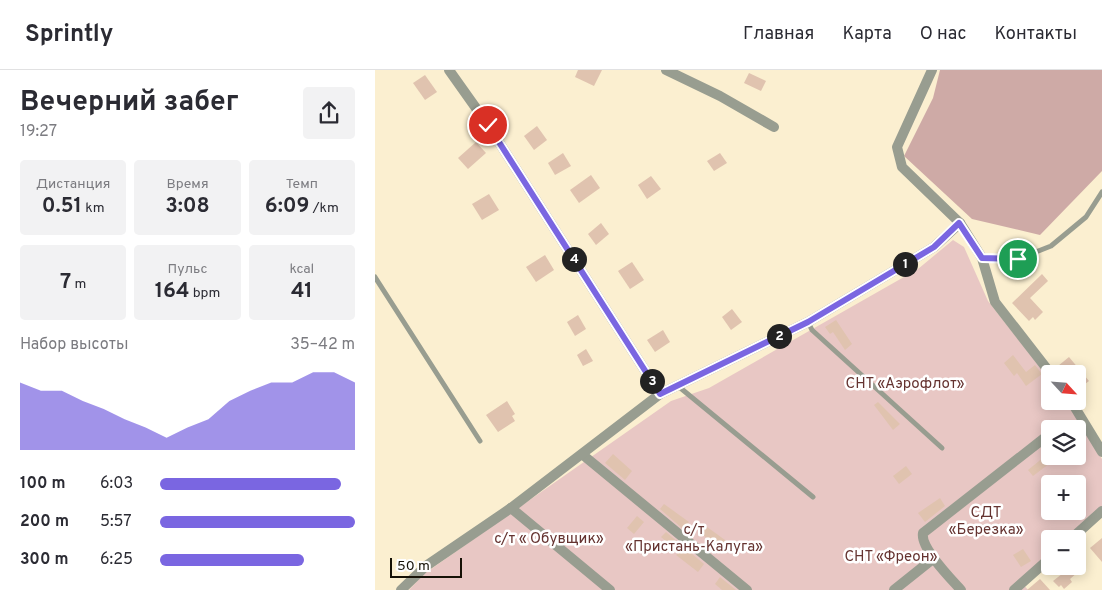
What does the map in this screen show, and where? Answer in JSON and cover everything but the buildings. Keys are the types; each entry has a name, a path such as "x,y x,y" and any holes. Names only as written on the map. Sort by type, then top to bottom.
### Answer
{"street":[{"path":"449,70 488,125 660,394"},
{"path":"666,70 720,96 774,127"},
{"path":"932,70 897,147 902,166 959,223 982,258 995,302 1044,365"},
{"path":"401,590 426,566 511,508 583,455 660,394 808,322 934,247 959,223"},
{"path":"1076,410 1102,452"},
{"path":"961,590 934,558 923,541 923,533 1041,441"},
{"path":"583,455 747,590"},
{"path":"511,508 610,590"},
{"path":"1081,530 1102,511"},
{"path":"894,590 934,558"},
{"path":"1007,590 1014,585 1018,587 1041,566"}],"lane":[{"path":"982,258 1018,259 1051,246 1086,217 1102,192"},
{"path":"375,277 480,440"},
{"path":"808,322 812,330 942,448"},
{"path":"678,386 813,497"}],"green space":[{"path":"953,240 964,247 988,301 1041,369 1041,410 1072,410 1078,420 1041,420 1041,465 1086,465 1086,432 1102,459 1102,510 1081,530 1041,530 1041,567 1023,584 1028,590 409,590 424,574 671,401 709,388 918,269"}],"shaded area":[{"path":"940,70 1102,70 1102,171 1040,235 972,219 904,156 933,98"}],"route":[{"path":"488,125 660,394 808,322 934,247 959,223 982,258 1018,259"}],"park label":[{"name":"СНТ «Аэрофлот»","path":"905,384"},
{"name":"СДТ «Березка»","path":"986,522"},
{"name":"с/т «Пристань-Калуга»","path":"694,538"},
{"name":"с/т « Обувщик»","path":"549,539"},
{"name":"СНТ «Фреон»","path":"891,557"}]}
